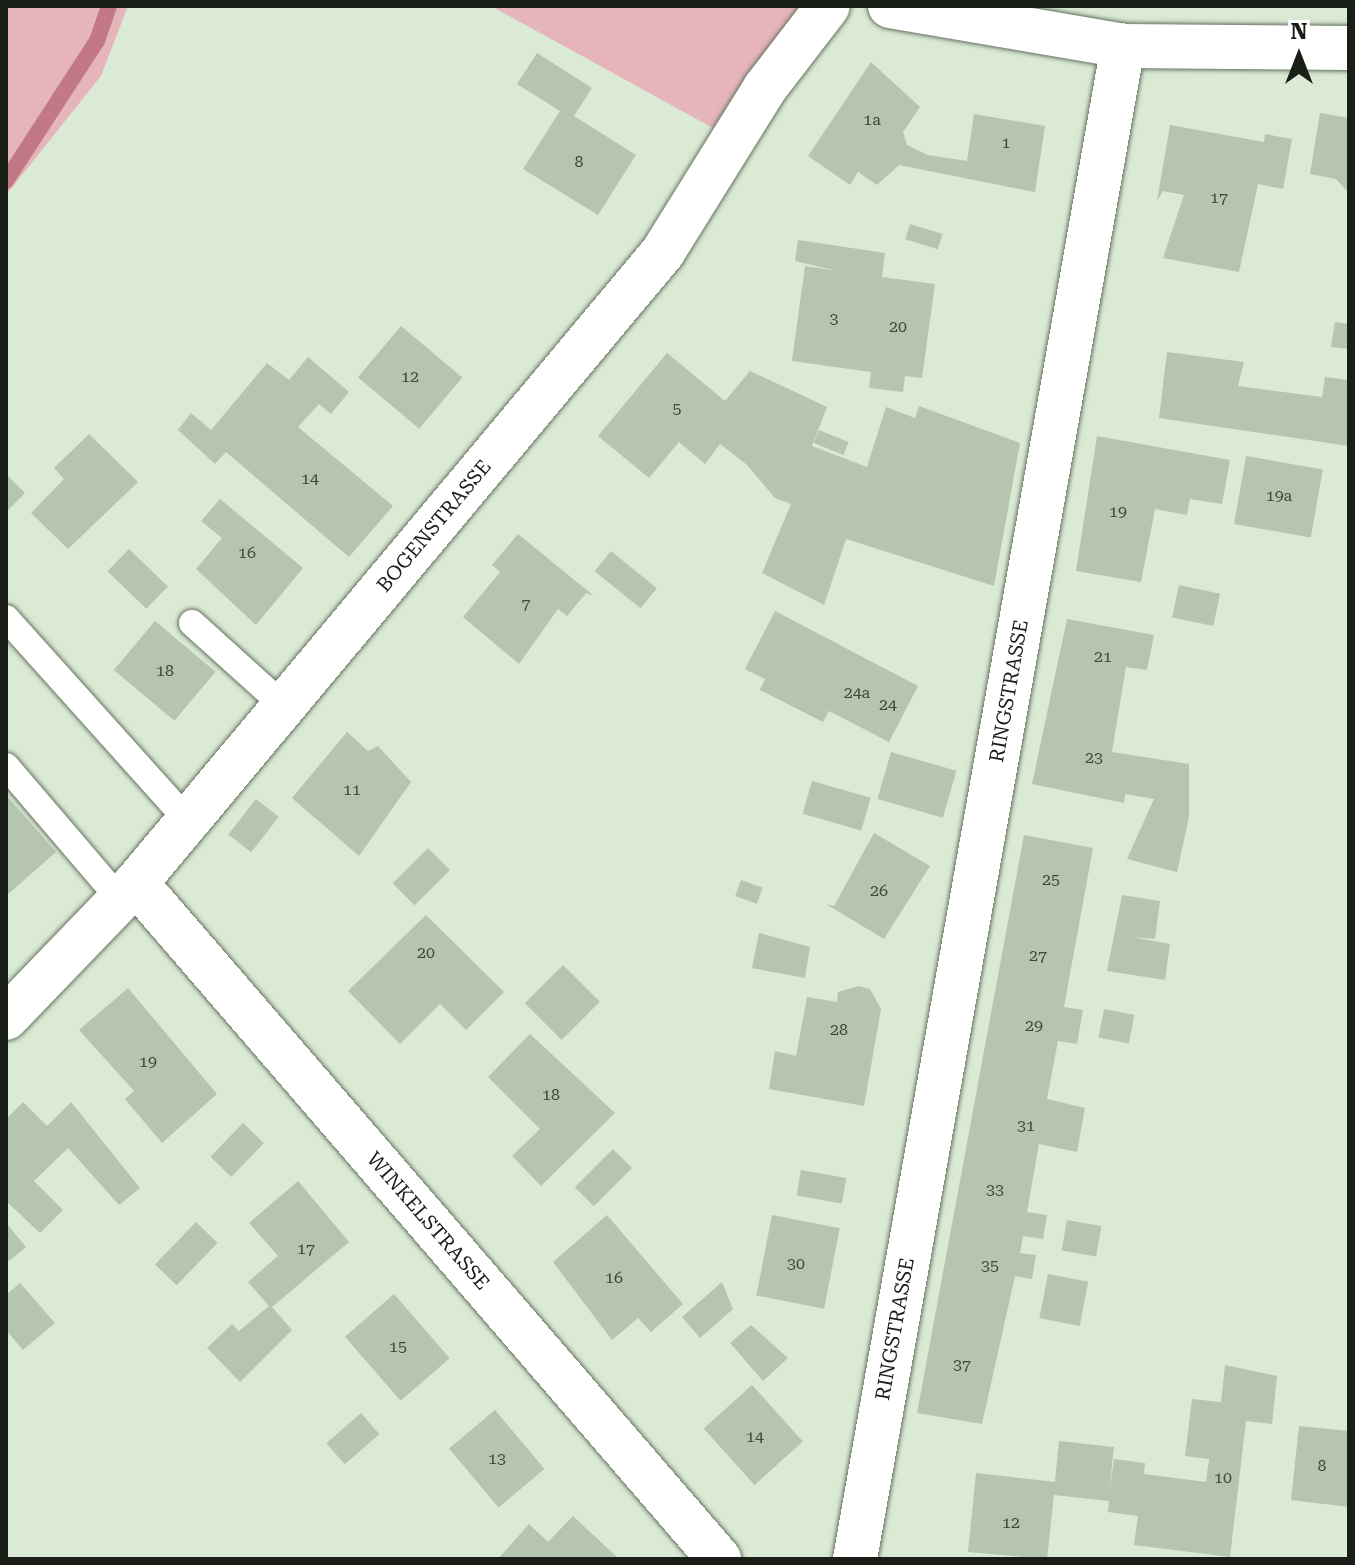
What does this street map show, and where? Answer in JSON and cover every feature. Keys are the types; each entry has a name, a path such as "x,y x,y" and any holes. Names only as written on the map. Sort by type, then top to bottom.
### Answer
{"street":[{"name":"BOGENSTRASSE","path":"7,1013 127,890 188,821 663,252 765,88 828,6"},
{"path":"890,6 1123,46 1349,48"},
{"name":"RINGSTRASSE","path":"855,1559 1123,46"},
{"name":"WINKELSTRASSE","path":"127,890 719,1559"}],"lane":[{"path":"6,618 188,821"},
{"path":"192,623 284,706"},
{"path":"6,766 127,890"}],"shaded area":[{"path":"6,6 128,6 101,76 6,195"},
{"path":"491,6 801,6 713,128"}],"building":[{"path":"537,53 592,88 574,116 636,155 598,215 523,169 560,111 517,84"},
{"path":"871,62 920,107 903,132 907,145 928,155 967,161 974,114 1045,126 1035,192 899,165 877,185 858,172 850,185 808,156"},
{"path":"1320,113 1349,118 1349,193 1336,179 1310,174"},
{"path":"1170,125 1264,142 1265,134 1292,139 1283,189 1258,184 1239,272 1163,258 1184,195 1163,191 1157,201"},
{"path":"910,224 943,234 938,249 905,239"},
{"path":"798,240 885,253 882,277 935,284 922,378 905,376 903,392 869,388 871,372 792,361 805,266 837,271 795,261"},
{"path":"1335,322 1349,324 1349,349 1331,347"},
{"path":"401,326 462,377 419,429 358,377"},
{"path":"1167,352 1244,362 1238,386 1322,397 1325,377 1349,380 1349,446 1159,418"},
{"path":"667,353 725,401 750,371 827,407 812,446 867,467 886,407 915,418 919,406 1020,443 994,586 846,539 824,605 762,573 791,504 775,498 746,464 720,444 705,464 679,442 649,478 598,436"},
{"path":"308,357 349,392 331,414 319,404 298,427 393,506 349,557 226,452 215,464 178,430 191,413 211,430 267,363 289,380"},
{"path":"819,430 849,442 843,455 814,443"},
{"path":"89,434 138,482 68,549 31,513 64,479 54,468"},
{"path":"1097,436 1230,460 1222,504 1190,499 1187,515 1155,509 1141,582 1076,571"},
{"path":"1246,456 1323,470 1311,537 1234,524"},
{"path":"6,474 25,493 6,512"},
{"path":"220,499 303,568 256,625 196,569 222,538 201,521"},
{"path":"518,534 594,596 586,593 567,616 558,609 519,664 463,617 500,572 492,565"},
{"path":"129,549 168,587 146,609 107,571"},
{"path":"611,551 657,588 640,608 595,571"},
{"path":"1179,585 1220,594 1213,626 1172,617"},
{"path":"775,611 918,686 889,742 829,711 823,722 760,690 765,679 745,669"},
{"path":"1067,619 1154,635 1147,670 1126,667 1112,752 1189,764 1189,817 1177,872 1127,859 1154,799 1125,794 1124,803 1032,784"},
{"path":"155,621 216,672 174,721 114,670"},
{"path":"347,732 368,751 378,746 411,782 359,856 292,798"},
{"path":"891,752 956,771 943,818 877,799"},
{"path":"812,781 871,798 861,830 803,814"},
{"path":"6,795 56,852 6,896"},
{"path":"256,799 279,817 251,852 228,834"},
{"path":"874,833 930,866 884,939 826,904 834,906"},
{"path":"1024,835 1093,848 1064,1007 1083,1010 1077,1044 1058,1041 1047,1099 1085,1108 1077,1152 1039,1144 1027,1212 1047,1215 1043,1239 1023,1236 1020,1253 1036,1255 1032,1279 1015,1276 982,1424 917,1413"},
{"path":"428,848 450,870 415,905 393,883"},
{"path":"741,880 763,888 757,904 735,896"},
{"path":"1122,895 1160,901 1155,939 1132,937 1170,944 1165,980 1107,971"},
{"path":"426,915 504,992 466,1030 440,1004 400,1044 348,991"},
{"path":"759,933 810,947 805,978 752,968"},
{"path":"563,965 600,1002 562,1040 525,1003"},
{"path":"859,986 870,989 881,1009 864,1106 769,1089 775,1051 796,1056 807,997 837,1002 838,992"},
{"path":"128,988 217,1094 162,1143 125,1099 134,1091 79,1030"},
{"path":"1104,1009 1134,1015 1129,1043 1098,1037"},
{"path":"530,1034 615,1113 541,1186 512,1156 540,1129 488,1077"},
{"path":"23,1102 47,1126 71,1102 140,1188 119,1205 68,1148 34,1181 63,1210 40,1233 6,1201 6,1119"},
{"path":"243,1123 264,1143 231,1177 210,1157"},
{"path":"613,1149 632,1168 594,1206 575,1187"},
{"path":"801,1170 846,1178 842,1204 796,1196"},
{"path":"298,1181 349,1242 272,1307 292,1330 240,1382 207,1348 232,1324 239,1331 269,1306 248,1282 278,1256 249,1223"},
{"path":"607,1215 683,1304 651,1332 638,1318 612,1340 553,1262"},
{"path":"772,1215 840,1228 824,1309 756,1295"},
{"path":"1067,1220 1101,1226 1096,1257 1062,1251"},
{"path":"196,1222 218,1243 177,1285 155,1264"},
{"path":"6,1223 26,1247 9,1261 6,1257"},
{"path":"1048,1274 1088,1282 1080,1326 1039,1318"},
{"path":"722,1282 733,1309 700,1338 682,1317"},
{"path":"20,1283 55,1323 23,1350 6,1330 6,1295"},
{"path":"394,1294 450,1358 401,1401 345,1337"},
{"path":"751,1325 788,1358 763,1381 730,1343"},
{"path":"1225,1365 1277,1376 1272,1424 1246,1421 1230,1557 1134,1545 1138,1516 1108,1512 1109,1501 1054,1495 1047,1559 968,1552 976,1473 1055,1482 1059,1441 1114,1447 1109,1494 1114,1459 1145,1463 1144,1474 1206,1482 1209,1459 1185,1456 1192,1399 1221,1402"},
{"path":"752,1385 803,1441 755,1485 704,1428"},
{"path":"495,1410 544,1469 499,1508 449,1449"},
{"path":"361,1413 379,1434 345,1464 326,1443"},
{"path":"1299,1426 1349,1431 1349,1507 1291,1500"},
{"path":"573,1516 619,1559 498,1559 529,1524 548,1542"}],"waterway":[{"path":"6,181 97,41 109,6"}]}
